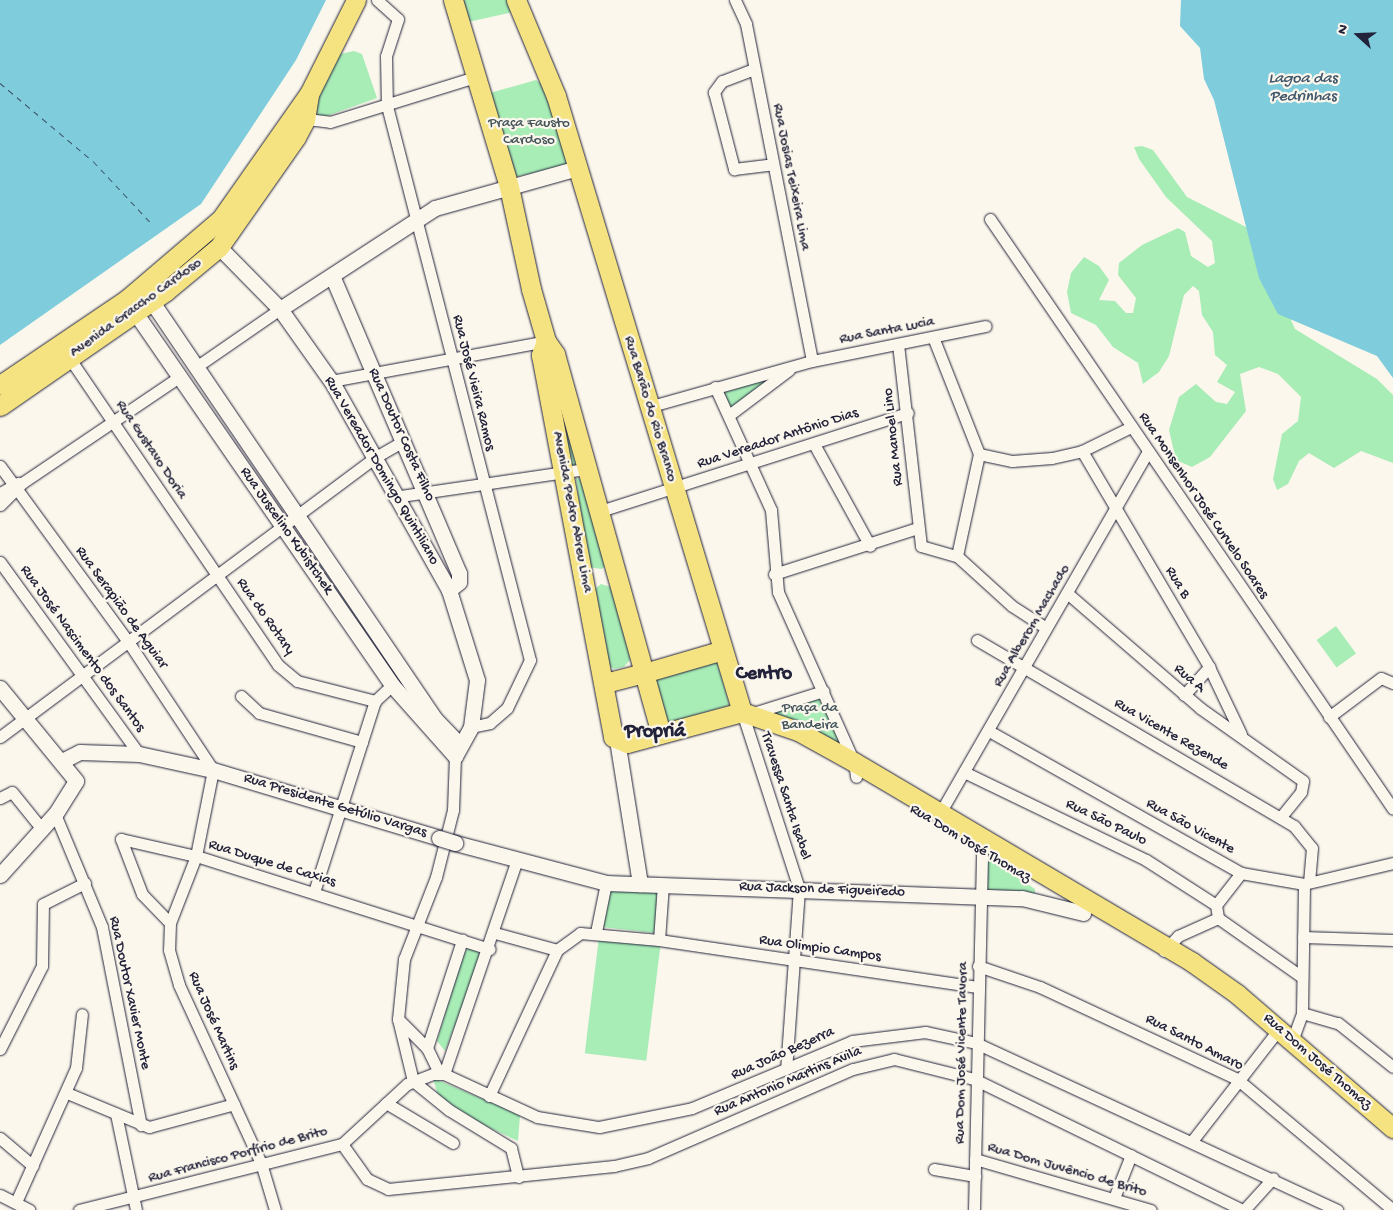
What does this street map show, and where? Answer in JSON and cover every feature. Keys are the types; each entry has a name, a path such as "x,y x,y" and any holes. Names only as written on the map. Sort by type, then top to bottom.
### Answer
{"main road":[{"path":"298,118 356,0"},
{"path":"453,0 475,78 510,187"},
{"path":"516,0 556,96 577,168"},
{"name":"Avenida Graccho Cardoso","path":"0,384 64,350 219,247 263,190 298,118"},
{"name":"Avenida Graccho Cardoso","path":"138,300 221,220 298,118"},
{"name":"Rua Barão do Rio Branco","path":"577,168 648,407 723,650 745,713"},
{"name":"Avenida Pedro Abreu Lima","path":"510,187 546,341 555,354 661,734"},
{"name":"Avenida Pedro Abreu Lima","path":"546,341 541,355 604,683 610,731 617,740"},
{"name":"Avenida Graccho Cardoso","path":"0,406 64,350"},
{"path":"585,581 617,574"},
{"path":"604,683 644,674 723,650"},
{"path":"617,740 626,743 745,713 776,726 798,732 855,769"},
{"name":"Rua Dom José Thomaz","path":"855,769 940,813 983,845"},
{"name":"Rua Dom José Thomaz","path":"855,769 983,845"},
{"path":"983,845 1047,884 1165,948"},
{"name":"Rua Dom José Thomaz","path":"1047,884 1083,913 1165,948 1192,962 1285,1035 1393,1128"}],"street":[{"name":"Rua José Vieira Ramos","path":"377,0 398,19 386,56 387,106 530,665 500,716 471,727"},
{"name":"Rua Josias Teixeira Lima","path":"735,0 746,24 812,361"},
{"path":"754,69 715,88 731,166 737,170 773,164"},
{"path":"298,118 324,123 387,106 475,78"},
{"path":"196,368 280,309 333,278 448,202 577,168"},
{"name":"Rua Monsenhor José Curvelo Soares","path":"990,219 1393,809"},
{"name":"Rua Vereador Domingo Quintiliano","path":"219,247 280,309 331,381 394,497 449,590 476,671 471,727"},
{"name":"Rua Doutor Costa Filho","path":"333,278 427,492 459,573 459,582 449,590"},
{"name":"Rua Juscelino Kubistchek","path":"138,300 183,349 297,515 430,723"},
{"name":"Rua Juscelino Kubistchek","path":"138,300 168,361 392,685 457,750"},
{"name":"Rua Santa Lucia","path":"648,407 812,361 986,326"},
{"path":"933,337 979,454 957,556"},
{"path":"331,381 375,374 450,356 546,341"},
{"name":"Rua Manoel Lino","path":"898,344 908,412 917,528"},
{"path":"168,361 183,349"},
{"name":"Rua Gustavo Doria","path":"64,350 217,574"},
{"path":"729,416 794,366"},
{"path":"0,493 17,486 179,377"},
{"path":"715,387 752,464 771,510 774,574 784,608 824,691 855,769"},
{"name":"Rua Vereador Antônio Dias","path":"600,511 752,464 908,412"},
{"path":"979,454 1026,461 1082,451 1131,427"},
{"path":"0,737 26,719 82,673 374,458 404,441"},
{"path":"814,444 870,546"},
{"name":"Rua B","path":"1082,451 1209,667 1241,734"},
{"name":"Rua Alberom Machado","path":"940,813 989,731 1148,452"},
{"name":"Rua Serapião de Aguiar","path":"0,466 17,486 127,640 213,770"},
{"path":"394,497 587,469"},
{"path":"0,505 17,486"},
{"path":"774,574 870,546 917,528 923,548 957,556 1007,602 1046,628"},
{"name":"Rua José Nascimento dos Santos","path":"0,562 139,754"},
{"name":"Rua do Rotary","path":"217,574 289,674 312,686 376,701"},
{"name":"Rua A","path":"1067,594 1184,695 1241,734 1299,778 1304,788 1281,817"},
{"name":"Rua Vicente Rezende","path":"977,640 1281,817 1310,841 1307,883"},
{"path":"1184,695 1209,667"},
{"path":"1329,717 1390,680"},
{"path":"314,892 376,701 392,685"},
{"path":"0,688 74,778 74,790 0,875"},
{"path":"745,713 824,691"},
{"path":"241,696 259,713 362,742"},
{"name":"Travessa Santa Isabel","path":"745,713 799,889"},
{"path":"471,727 457,750 456,790 446,841 426,905 416,925 401,975 398,1019 413,1081 449,1110 511,1148 518,1177"},
{"name":"Rua São Vicente","path":"989,731 1241,873 1307,883 1393,862"},
{"path":"617,740 640,884"},
{"name":"Rua Presidente Getúlio Vargas","path":"62,762 80,752 139,754 213,770 342,807 446,841 606,883 640,884"},
{"name":"Rua José Martins","path":"213,770 196,856 170,923 168,935 176,977 260,1163 275,1210"},
{"name":"Rua São Paulo","path":"964,772 1146,860 1216,905"},
{"path":"0,798 12,792 41,828"},
{"name":"Rua Doutor Xavier Monte","path":"55,814 102,927 141,1125"},
{"name":"Rua Duque de Caxias","path":"170,923 142,894 119,841 136,840 196,856 490,949"},
{"name":"Rua Dom José Vicente Tavora","path":"974,1210 974,1079 983,845"},
{"path":"442,1073 490,949 518,860"},
{"path":"1241,873 1216,905 1218,918 1302,977"},
{"path":"0,1049 42,966 43,904 85,883"},
{"path":"596,932 606,883"},
{"path":"1192,1141 1237,1079 1285,1035 1302,1013 1303,937 1307,883"},
{"name":"Rua Jackson de Figueiredo","path":"640,884 799,889 1044,901 1083,913"},
{"path":"659,940 664,884"},
{"path":"786,1069 796,960 799,889"},
{"path":"1165,948 1178,936 1218,918"},
{"name":"Rua Olimpio Campos","path":"557,950 570,936 596,932 978,987"},
{"path":"489,1096 557,950 495,933"},
{"path":"1303,937 1393,940"},
{"path":"427,1048 462,940"},
{"name":"Rua Santo Amaro","path":"978,966 1040,987 1237,1079 1393,1210"},
{"path":"1302,1013 1338,1023 1393,1067"},
{"path":"16,1202 67,1093 81,1044 82,1014"},
{"path":"398,1019 427,1048 442,1073"},
{"name":"Rua João Bezerra","path":"442,1073 489,1096 551,1121 600,1127 692,1108 786,1069 823,1050 883,1035 925,1032 976,1043 1273,1178 1336,1210"},
{"name":"Rua Antonio Martins Avila","path":"342,1144 367,1179 388,1189 518,1177 637,1162 878,1062 908,1061 974,1079 1243,1210"},
{"path":"413,1081 442,1073"},
{"name":"Rua Francisco Porfírio de Brito","path":"79,1210 134,1198 260,1163 342,1144 413,1081"},
{"path":"67,1093 141,1125 163,1125 234,1104"},
{"path":"386,1103 453,1143"},
{"path":"116,1114 136,1210"},
{"path":"0,1138 32,1166"},
{"path":"1114,1198 1132,1155"},
{"name":"Rua Dom Juvêncio de Brito","path":"975,1159 1151,1210"},
{"path":"934,1169 975,1176"},
{"path":"1243,1210 1273,1178"},
{"path":"0,1195 29,1210"}],"green space":[{"path":"460,0 508,0 513,12 468,22"},
{"path":"354,51 362,54 377,98 324,117 318,115 313,106 336,55"},
{"name":"Praça Fausto Cardoso","path":"536,80 543,85 569,165 515,177 490,93"},
{"path":"1142,146 1153,150 1187,197 1250,229 1295,329 1377,379 1393,395 1393,463 1361,451 1334,468 1309,453 1299,461 1288,484 1277,490 1273,479 1282,434 1298,421 1301,397 1278,374 1259,367 1240,374 1246,411 1210,457 1192,467 1176,460 1169,430 1179,397 1196,384 1216,402 1227,404 1235,392 1217,382 1227,365 1215,355 1213,332 1202,315 1199,291 1193,286 1184,295 1169,356 1159,372 1143,384 1138,363 1113,347 1096,325 1071,313 1067,292 1071,273 1084,257 1099,266 1109,280 1099,300 1115,301 1126,313 1133,313 1136,298 1118,275 1119,263 1142,245 1178,228 1185,232 1191,256 1208,267 1215,263 1212,241 1166,197 1139,159 1134,147"},
{"path":"548,344 579,462 574,466 567,464"},
{"path":"779,373 731,409 722,389"},
{"path":"576,478 584,480 606,565 602,569 587,567"},
{"path":"601,584 614,588 634,655 624,667 614,669 606,664 591,592"},
{"path":"1336,626 1356,654 1337,668 1317,640"},
{"path":"717,662 729,705 664,724 652,681"},
{"name":"Praça da Bandeira","path":"819,698 846,751 768,714"},
{"path":"987,858 1035,889 1035,895 986,893"},
{"path":"608,889 660,891 654,933 602,927"},
{"path":"599,937 661,945 646,1061 585,1053"},
{"path":"470,947 482,955 445,1051 437,1041 463,954"},
{"path":"433,1078 520,1115 518,1141 481,1124 438,1096"}],"water":[{"path":"0,0 326,0 296,60 201,204 0,345"},
{"name":"Lagoa das Pedrinhas","path":"1181,0 1393,0 1393,378 1377,356 1278,314 1259,278 1214,100 1204,79 1200,48 1180,26"}],"ferry route":[{"path":"0,83 93,161 150,222"}],"district":[{"name":"Centro","path":"764,674"},
{"name":"Propriá","path":"655,732"}]}
